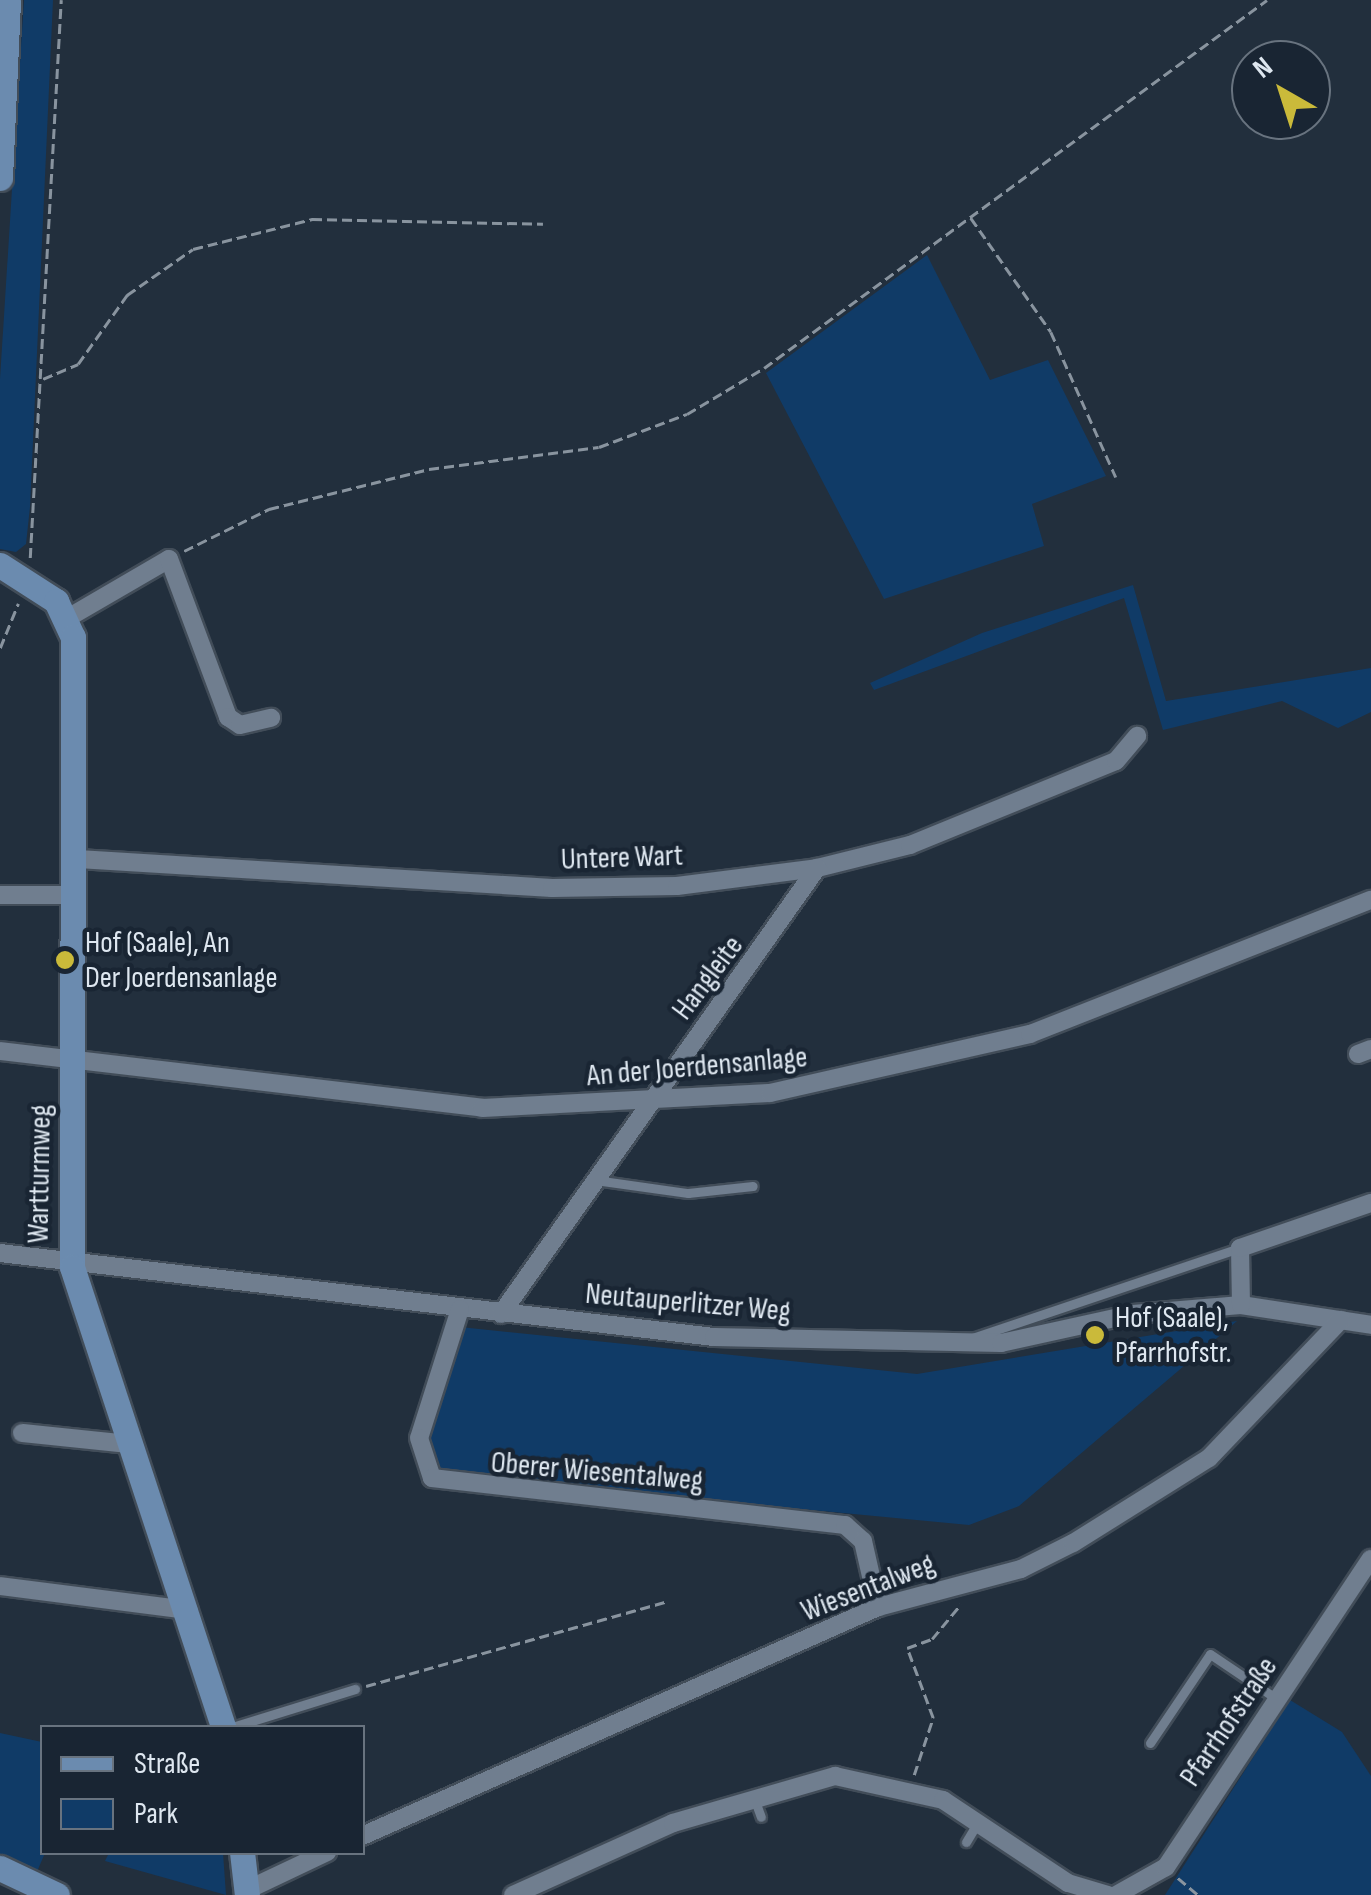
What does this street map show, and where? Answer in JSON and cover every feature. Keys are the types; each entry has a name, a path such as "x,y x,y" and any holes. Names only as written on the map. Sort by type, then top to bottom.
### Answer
{"street":[{"path":"0,178 8,0"},
{"path":"0,566 26,579 66,618 169,559 228,717 240,725 270,718"},
{"name":"Wartturmweg","path":"66,618 78,859 72,1267 225,1725"},
{"name":"Untere Wart","path":"78,859 552,888 677,886 817,868 1026,800 1116,761 1137,736"},
{"name":"Hangleite","path":"501,1314 817,868"},
{"path":"0,895 78,895"},
{"name":"An der Joerdensanlage","path":"0,1051 74,1063 464,1106 648,1104 906,1069 1030,1034 1371,900"},
{"path":"1241,1305 1240,1248 1371,1203"},
{"name":"Neutauperlitzer Weg","path":"0,1252 72,1267 714,1337 956,1345 1241,1305 1371,1326"},
{"name":"Oberer Wiesentalweg","path":"460,1308 419,1438 432,1478 845,1525 863,1541 878,1607"},
{"name":"Wiesentalweg","path":"365,1835 878,1607 974,1581 1073,1543 1209,1458 1342,1320"},
{"path":"22,1433 128,1444"},
{"name":"Pfarrhofstraße","path":"1116,1895 1166,1867 1371,1559"},
{"path":"0,1586 188,1610"},
{"path":"513,1895 753,1796 835,1776 910,1788 978,1822 1068,1883 1108,1895"},
{"path":"242,1855 247,1892 321,1855"},
{"path":"0,1868 57,1895"}],"lane":[{"path":"593,1180 688,1193 753,1186"},
{"path":"956,1345 1240,1248"},
{"path":"1150,1743 1210,1654 1278,1699"},
{"path":"236,1725 355,1689"},
{"path":"753,1796 761,1817"},
{"path":"966,1842 978,1822"}],"path":[{"path":"0,648 26,579 41,379 60,0"},
{"path":"169,559 269,510 429,469 599,447 646,432 764,368 1267,0"},
{"path":"971,218 1051,332 1116,477"},
{"path":"41,379 78,364 126,295 193,249 312,219 543,224"},
{"path":"910,1788 932,1718 907,1648 932,1639 974,1581"},
{"path":"355,1689 668,1601"},
{"path":"1166,1867 1198,1895"}],"green space":[{"path":"24,0 53,0 30,507 26,544 16,552 0,549 0,379"},
{"path":"927,255 990,380 1048,360 1106,476 1032,504 1044,546 884,599 766,373"},
{"path":"1133,585 1166,701 1371,668 1371,712 1338,728 1282,701 1163,730 1124,598 874,690 870,683 982,633"},
{"path":"1237,1321 1019,1506 969,1525 447,1475 434,1471 423,1437 460,1327 917,1374"},
{"path":"1290,1700 1342,1732 1371,1776 1371,1895 1165,1895"},
{"path":"0,1733 40,1742 40,1855 44,1855 36,1874 0,1858"},
{"path":"108,1855 223,1855 226,1895 105,1861"}],"place":[{"name":"Hof (Saale), An Der Joerdensanlage","path":"65,960"},
{"name":"Hof (Saale), Pfarrhofstr.","path":"1095,1335"}]}
